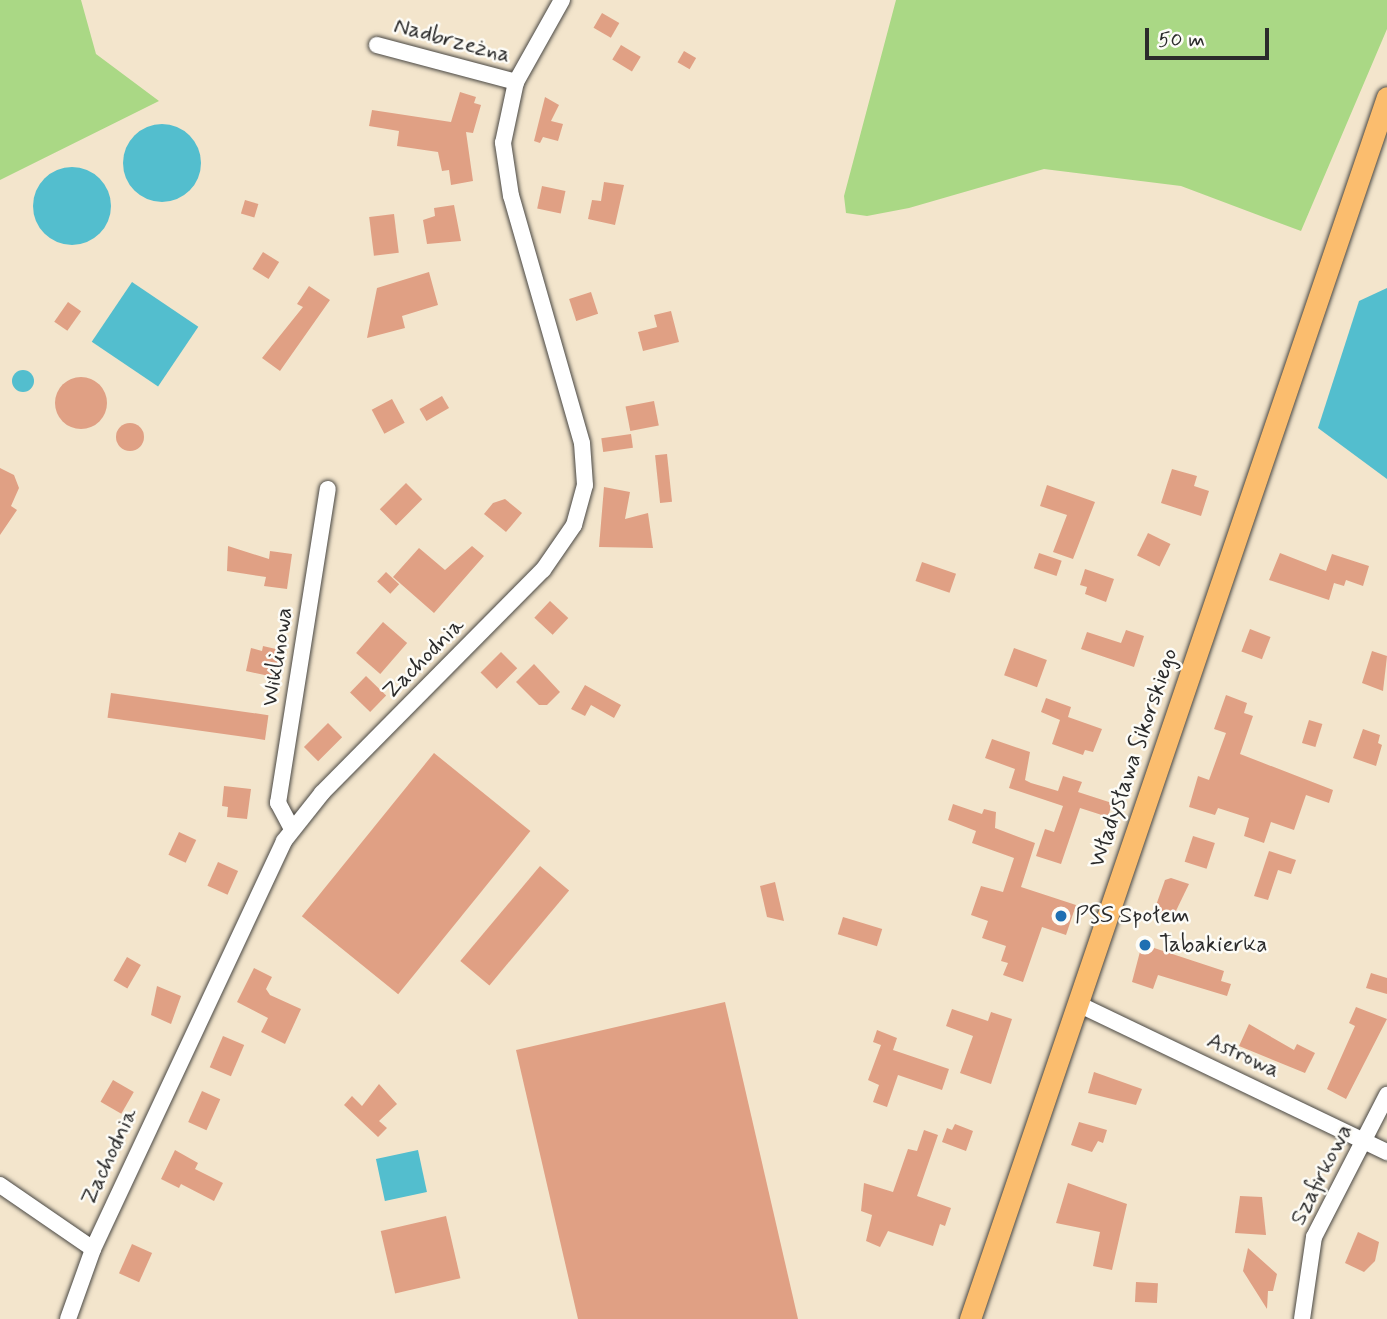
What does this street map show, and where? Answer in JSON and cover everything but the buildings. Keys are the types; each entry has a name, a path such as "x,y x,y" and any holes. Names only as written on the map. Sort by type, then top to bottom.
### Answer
{"main road":[{"name":"Władysława Sikorskiego","path":"970,1319 1387,97"}],"street":[{"name":"Zachodnia","path":"68,1319 93,1248 264,878 292,829 322,793 543,570 567,538 579,511 585,485 582,443 506,171 503,131 516,82 562,0"},
{"name":"Nadbrzeżna","path":"377,45 516,82"},
{"name":"Wiklinowa","path":"292,829 278,803 328,489"},
{"name":"Astrowa","path":"1078,1004 1365,1139 1387,1152"},
{"name":"Szafirkowa","path":"1302,1319 1314,1237 1387,1095"},
{"path":"0,1185 93,1248"}],"green space":[{"path":"0,0 81,0 96,54 159,101 0,180"},
{"path":"896,0 1387,0 1387,29 1301,231 1181,186 1044,169 909,208 867,216 846,213 844,196"}],"water":[{"path":"162,124 177,127 189,136 198,148 201,163 198,178 189,190 177,199 162,202 147,199 135,190 126,178 123,163 126,148 135,136 147,127"},
{"path":"72,167 87,170 99,179 108,191 111,206 108,221 99,233 87,242 72,245 57,242 45,233 36,221 33,206 36,191 45,179 57,170"},
{"path":"132,282 198,327 158,386 92,342"},
{"path":"1387,288 1387,479 1318,428 1359,301"},
{"path":"23,370 33,377 34,381 27,391 23,392 13,385 12,381 19,371"},
{"path":"418,1150 427,1192 385,1201 376,1159"}],"place":[{"name":"PSS Społem","path":"1061,916"},
{"name":"Tabakierka","path":"1145,945"}]}
